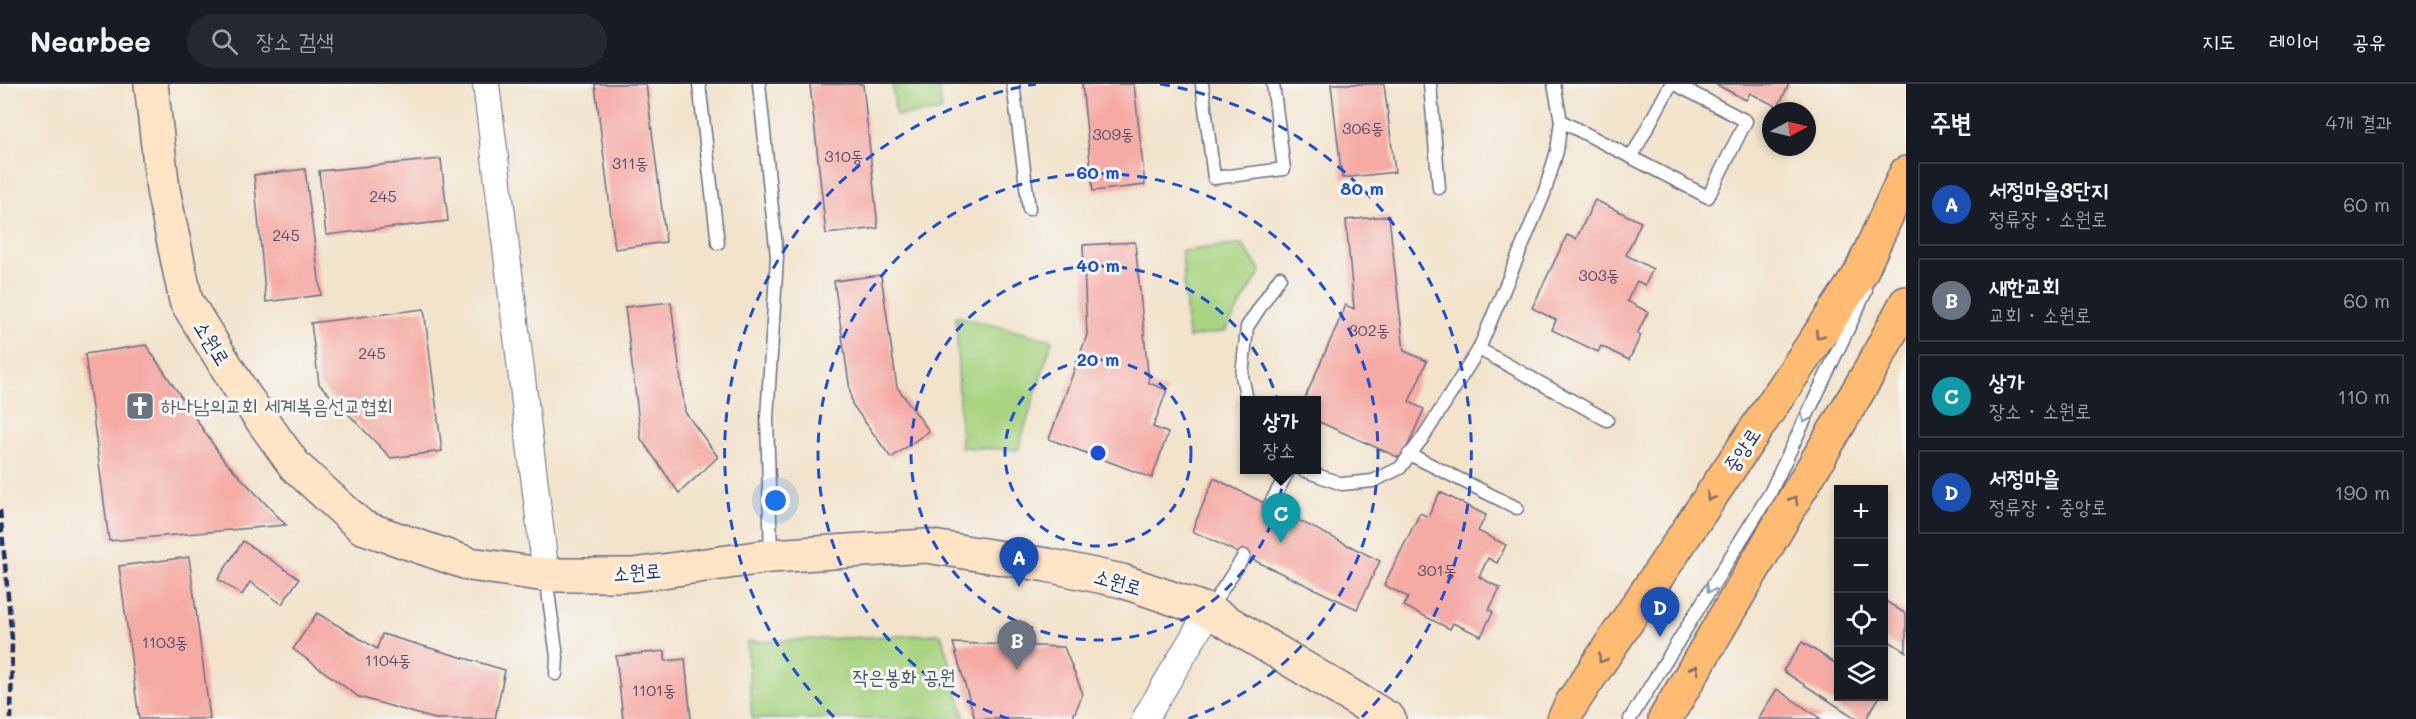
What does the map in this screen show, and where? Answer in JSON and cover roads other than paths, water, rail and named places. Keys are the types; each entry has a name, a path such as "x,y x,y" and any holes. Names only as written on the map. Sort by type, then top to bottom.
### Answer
{"main road":[{"name":"소원로","path":"151,84 163,190 186,301 244,395 295,466 362,527 470,564 546,575 633,575 771,556 926,546 1047,565 1122,581 1209,611 1389,719"},
{"name":"중앙로","path":"1564,719 1860,274 1906,173"},
{"path":"1665,719 1871,369 1906,303"}],"street":[{"path":"486,84 546,575"},
{"path":"1145,719 1209,611"}],"lane":[{"path":"699,84 718,243"},
{"path":"759,84 777,256 767,418 771,556"},
{"path":"1013,84 1029,209"},
{"path":"1202,84 1214,178 1284,169 1274,84"},
{"path":"1430,84 1439,188"},
{"path":"1314,474 1342,484 1373,481 1400,468 1479,349 1544,194 1557,151 1561,121 1554,84"},
{"path":"1561,121 1708,197 1746,121 1673,84 1632,156"},
{"path":"1630,719 1770,493 1871,281 1906,193"},
{"path":"1246,396 1242,376 1247,327 1280,277"},
{"path":"1479,349 1607,420"},
{"path":"1409,454 1517,508"},
{"path":"1269,506 1287,474"},
{"path":"1209,611 1244,556"},
{"path":"546,575 557,657 556,674"}],"railway":[{"path":"0,510 12,639 11,719"}],"place":[{"name":"하나남의교회 세계복음선교협회","path":"140,406"},
{"name":"상가","path":"1281,543"},
{"name":"서정마을3단지","path":"1019,587"},
{"name":"서정마을","path":"1660,637"},
{"name":"새한교회","path":"1017,670"}],"park label":[{"name":"작은봉화 공원","path":"904,677"}]}
